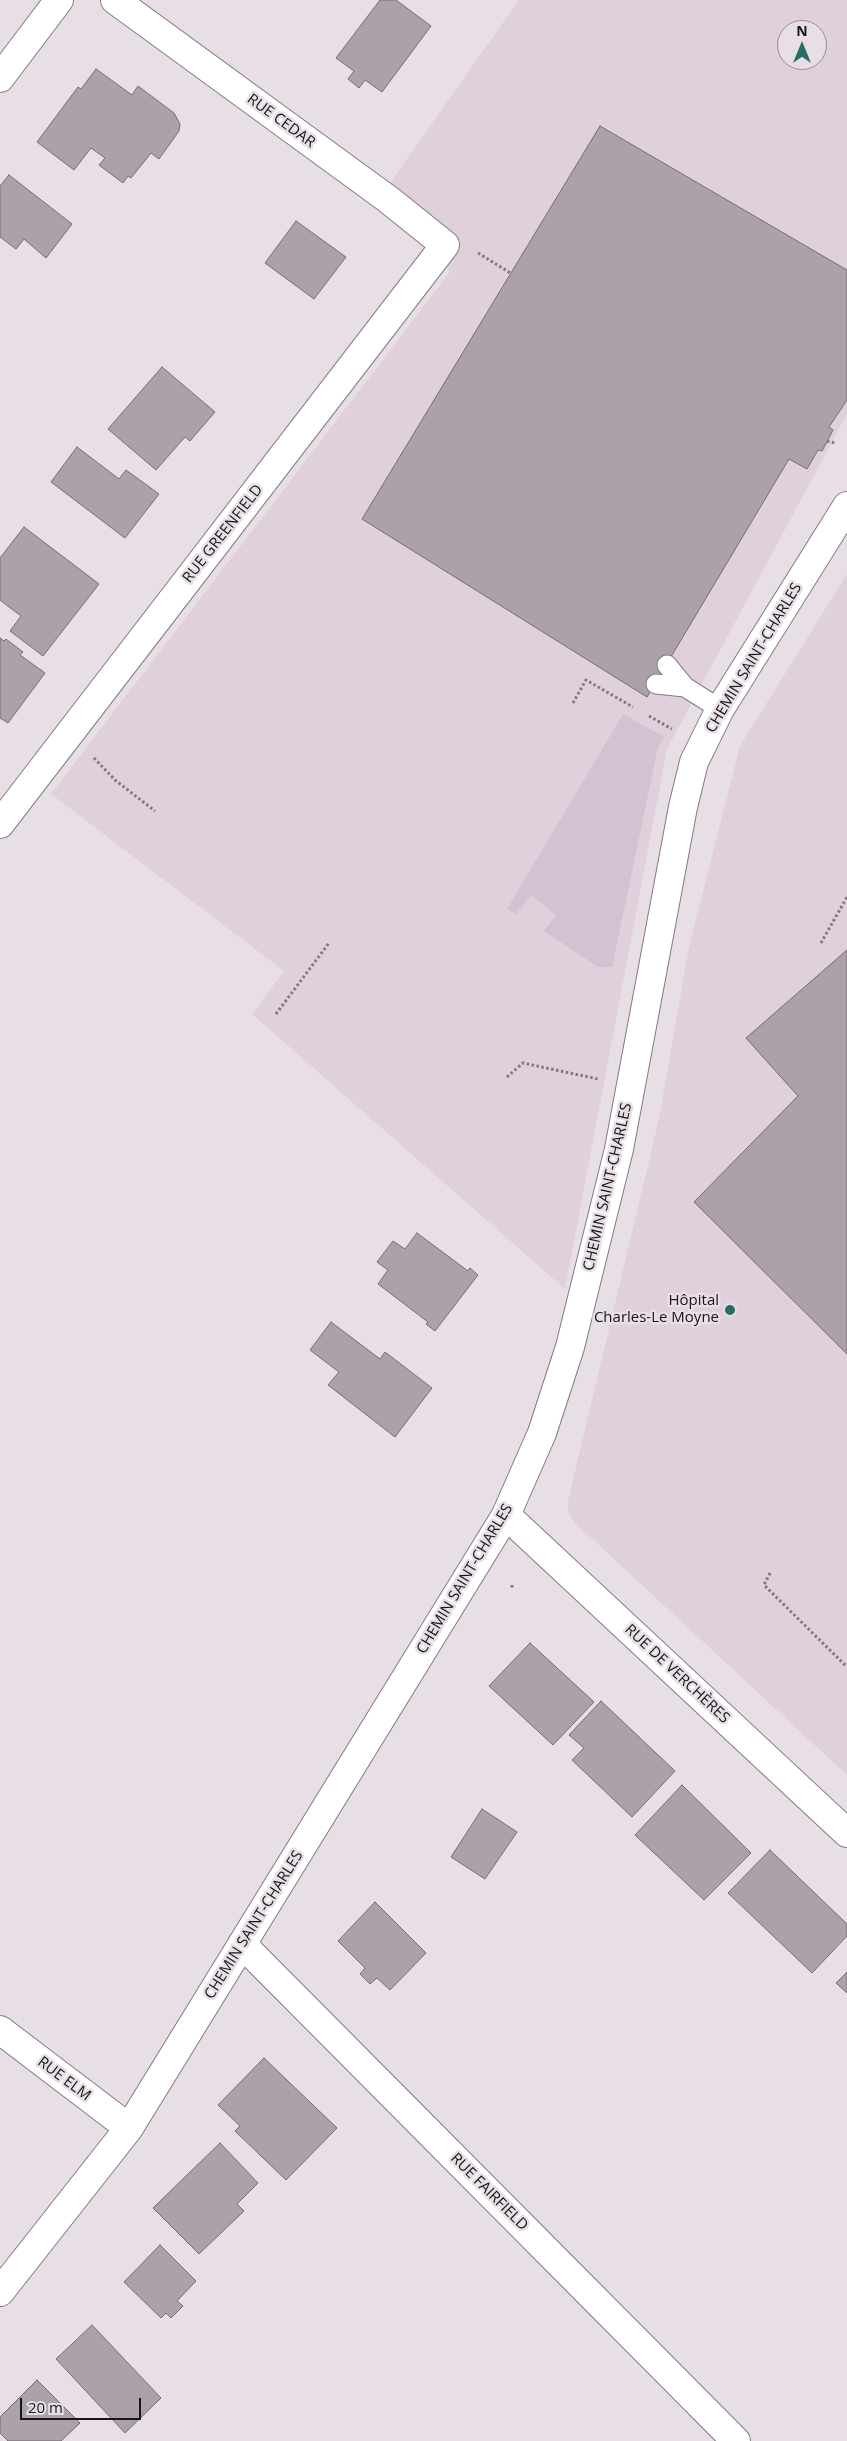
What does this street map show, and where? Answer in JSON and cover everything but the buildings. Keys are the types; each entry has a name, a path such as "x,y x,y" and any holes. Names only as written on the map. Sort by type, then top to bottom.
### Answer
{"street":[{"path":"0,78 59,0"},
{"name":"RUE CEDAR","path":"115,0 389,200 458,247"},
{"name":"RUE GREENFIELD","path":"0,824 70,733 458,247"},
{"name":"CHEMIN SAINT-CHARLES","path":"0,2292 129,2128 506,1515 542,1432 570,1347 619,1148 682,807 694,762 720,709 847,506"},
{"name":"RUE DE VERCHÈRES","path":"506,1515 847,1833"},
{"name":"RUE FAIRFIELD","path":"242,1944 736,2441"},
{"name":"RUE ELM","path":"0,2030 129,2128"}],"lane":[{"path":"667,665 685,687 720,709"},
{"path":"656,684 685,687"}],"path":[{"path":"458,247 512,274"},
{"path":"827,441 835,443"},
{"path":"573,703 586,680 636,708"},
{"path":"644,713 677,731"},
{"path":"70,733 115,780 155,811"},
{"path":"821,943 847,897"},
{"path":"276,1014 329,943"},
{"path":"507,1076 523,1063 600,1079"},
{"path":"770,1572 764,1585 847,1667"}],"shaded area":[{"path":"519,0 847,0 847,414 667,749 565,1289 252,1014 284,971 51,794 450,272 385,190"},
{"name":"Hôpital Charles-Le Moyne","path":"847,574 847,1775 575,1523 568,1512 568,1501 659,1119 689,947 740,746"},
{"path":"623,714 664,737 658,747 612,967 598,967 544,931 556,915 531,895 516,914 507,909"}],"place":[{"name":"Hôpital Charles-Le Moyne","path":"730,1310"}]}
